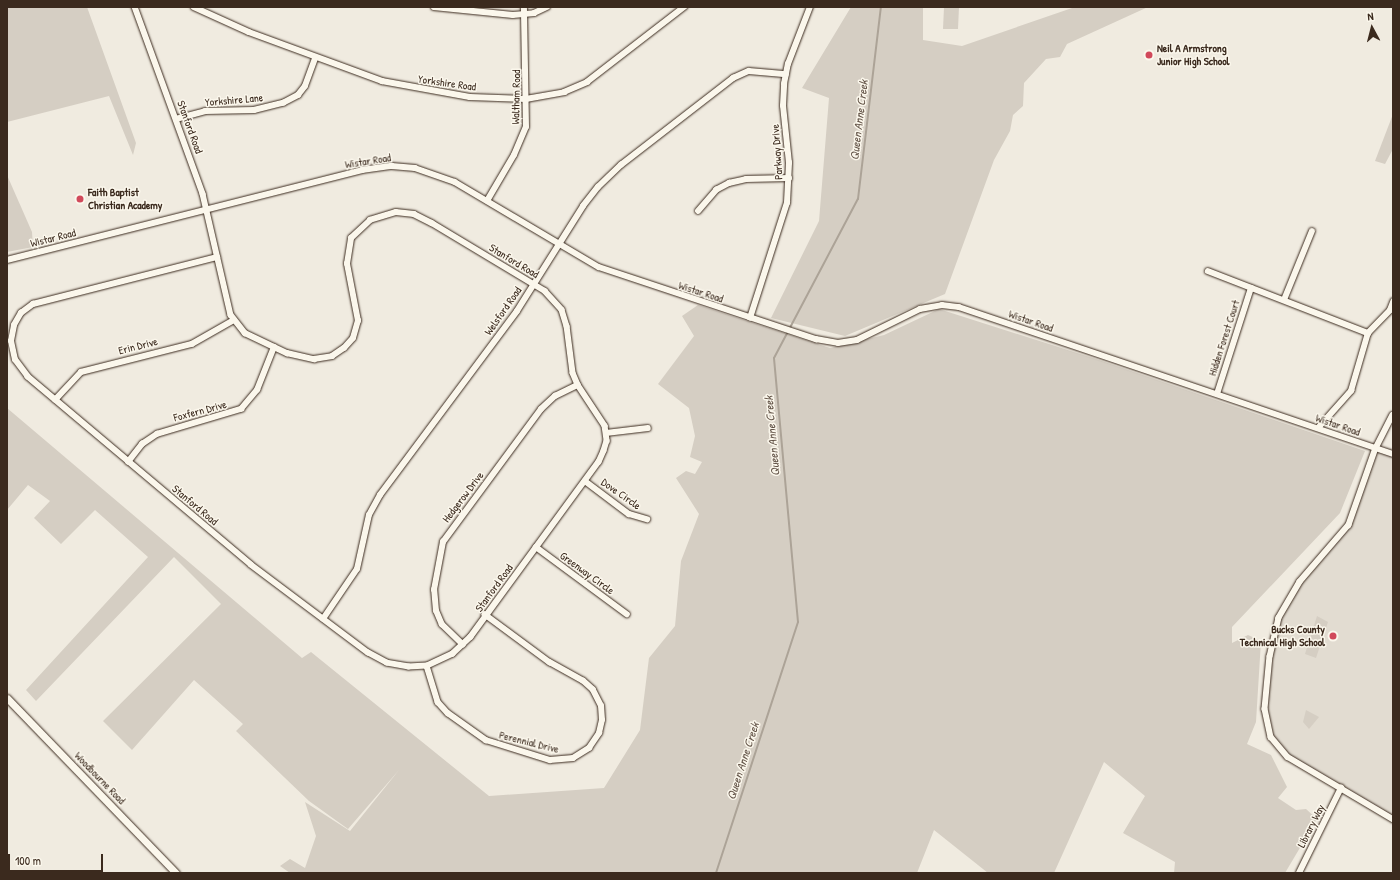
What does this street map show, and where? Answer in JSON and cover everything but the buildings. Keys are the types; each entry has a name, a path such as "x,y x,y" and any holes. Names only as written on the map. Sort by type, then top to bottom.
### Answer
{"main road":[{"name":"Woodbourne Road","path":"7,698 176,873"}],"street":[{"name":"Stanford Road","path":"135,7 176,119 206,209 234,320 245,333 274,347 303,358 318,359 338,353 349,342 357,327 358,316 347,264 348,246 362,225 384,215 404,212 419,215 534,285 550,295 562,310 567,326 571,363 578,386 598,412 606,433 604,451 586,481 486,615 463,645 452,654 427,666 399,666 379,660 250,565 28,377 15,360 11,345 12,334 21,313 43,300 217,257"},
{"name":"Yorkshire Road","path":"194,7 216,19 315,58 400,86 470,97 526,99 564,92 588,82 684,7"},
{"path":"434,7 487,14 525,14 547,7"},
{"name":"Waltham Road","path":"487,201 522,139 526,127 524,7"},
{"name":"Parkway Drive","path":"750,318 784,217 789,178 783,106 786,74 810,7"},
{"name":"Yorkshire Lane","path":"176,119 205,112 254,110 283,103 298,95 305,86 315,58"},
{"name":"Welsford Road","path":"323,619 357,569 369,515 380,495 517,311 583,206 610,175 733,78 750,71 786,74"},
{"name":"Wistar Road","path":"7,260 362,170 392,166 440,175 559,244 616,274 826,342 852,341 864,338 920,310 950,306 984,315 1393,454"},
{"path":"698,211 716,190 729,183 746,179 789,178"},
{"path":"1284,300 1312,231"},
{"path":"1208,271 1368,333"},
{"name":"Hidden Forest Court","path":"1217,394 1251,288"},
{"path":"1318,428 1351,391 1368,333 1390,310 1393,302"},
{"name":"Erin Drive","path":"55,400 81,372 192,344 234,320"},
{"name":"Foxfern Drive","path":"128,462 142,444 157,434 230,414 245,407 258,390 274,347"},
{"name":"Hedgerow Drive","path":"463,645 442,625 436,611 434,590 443,542 541,409 555,396 578,386"},
{"path":"1393,415 1376,448 1349,525 1293,590 1279,618 1270,656 1265,709 1271,737 1288,757 1393,819"},
{"path":"606,433 648,428"},
{"name":"Dove Circle","path":"586,481 629,514 647,519"},
{"name":"Greenway Circle","path":"536,547 626,614"},
{"name":"Perennial Drive","path":"427,666 438,702 448,713 486,740 550,760 573,758 589,748 599,733 602,720 601,706 593,690 583,681 550,663 486,615"},
{"name":"Library Way","path":"1299,873 1341,788"}],"shaded area":[{"path":"7,7 87,7 136,143 133,155 109,96 7,122"},
{"path":"851,7 923,7 923,40 962,46 1075,7 1148,7 1067,44 1060,57 1046,59 1024,83 1023,106 1013,115 1010,131 994,160 945,294 845,336 771,318 819,221 829,98 802,88"},
{"path":"944,7 959,7 958,29 943,29"},
{"path":"1393,114 1393,149 1385,164 1375,161"},
{"path":"7,175 32,232 33,247 7,252"},
{"path":"698,305 830,348 884,335 939,309 1096,359 1365,451 1340,513 1232,627 1232,643 1248,635 1261,641 1256,722 1247,744 1271,755 1287,787 1278,798 1296,810 1306,809 1317,819 1285,873 1174,873 1175,862 1123,833 1145,796 1104,762 1054,873 988,873 934,830 917,873 290,873 280,866 290,859 305,868 316,836 305,802 350,831 399,770 348,829 309,801 236,731 243,724 194,680 132,750 103,721 221,604 174,557 36,701 26,690 148,557 95,510 61,544 34,518 50,501 28,485 7,510 7,408 302,658 311,652 489,796 604,788 640,730 649,658 675,626 681,561 699,514 676,478 686,471 695,474 702,462 690,457 695,436 689,408 658,384 694,336 682,316"},
{"name":"Bucks County Technical High School","path":"1376,448 1393,454 1393,819 1281,750 1267,723 1272,643 1293,590 1342,536"},
{"path":"1317,616 1328,622 1316,658 1305,654"},
{"path":"1306,710 1319,717 1309,729 1303,722"}],"waterway":[{"name":"Queen Anne Creek","path":"716,873 798,622 774,358 858,199 881,7"}],"place":[{"name":"Neil A Armstrong Junior High School","path":"1149,55"},
{"name":"Faith Baptist Christian Academy","path":"80,199"},
{"name":"Bucks County Technical High School","path":"1333,636"}]}
